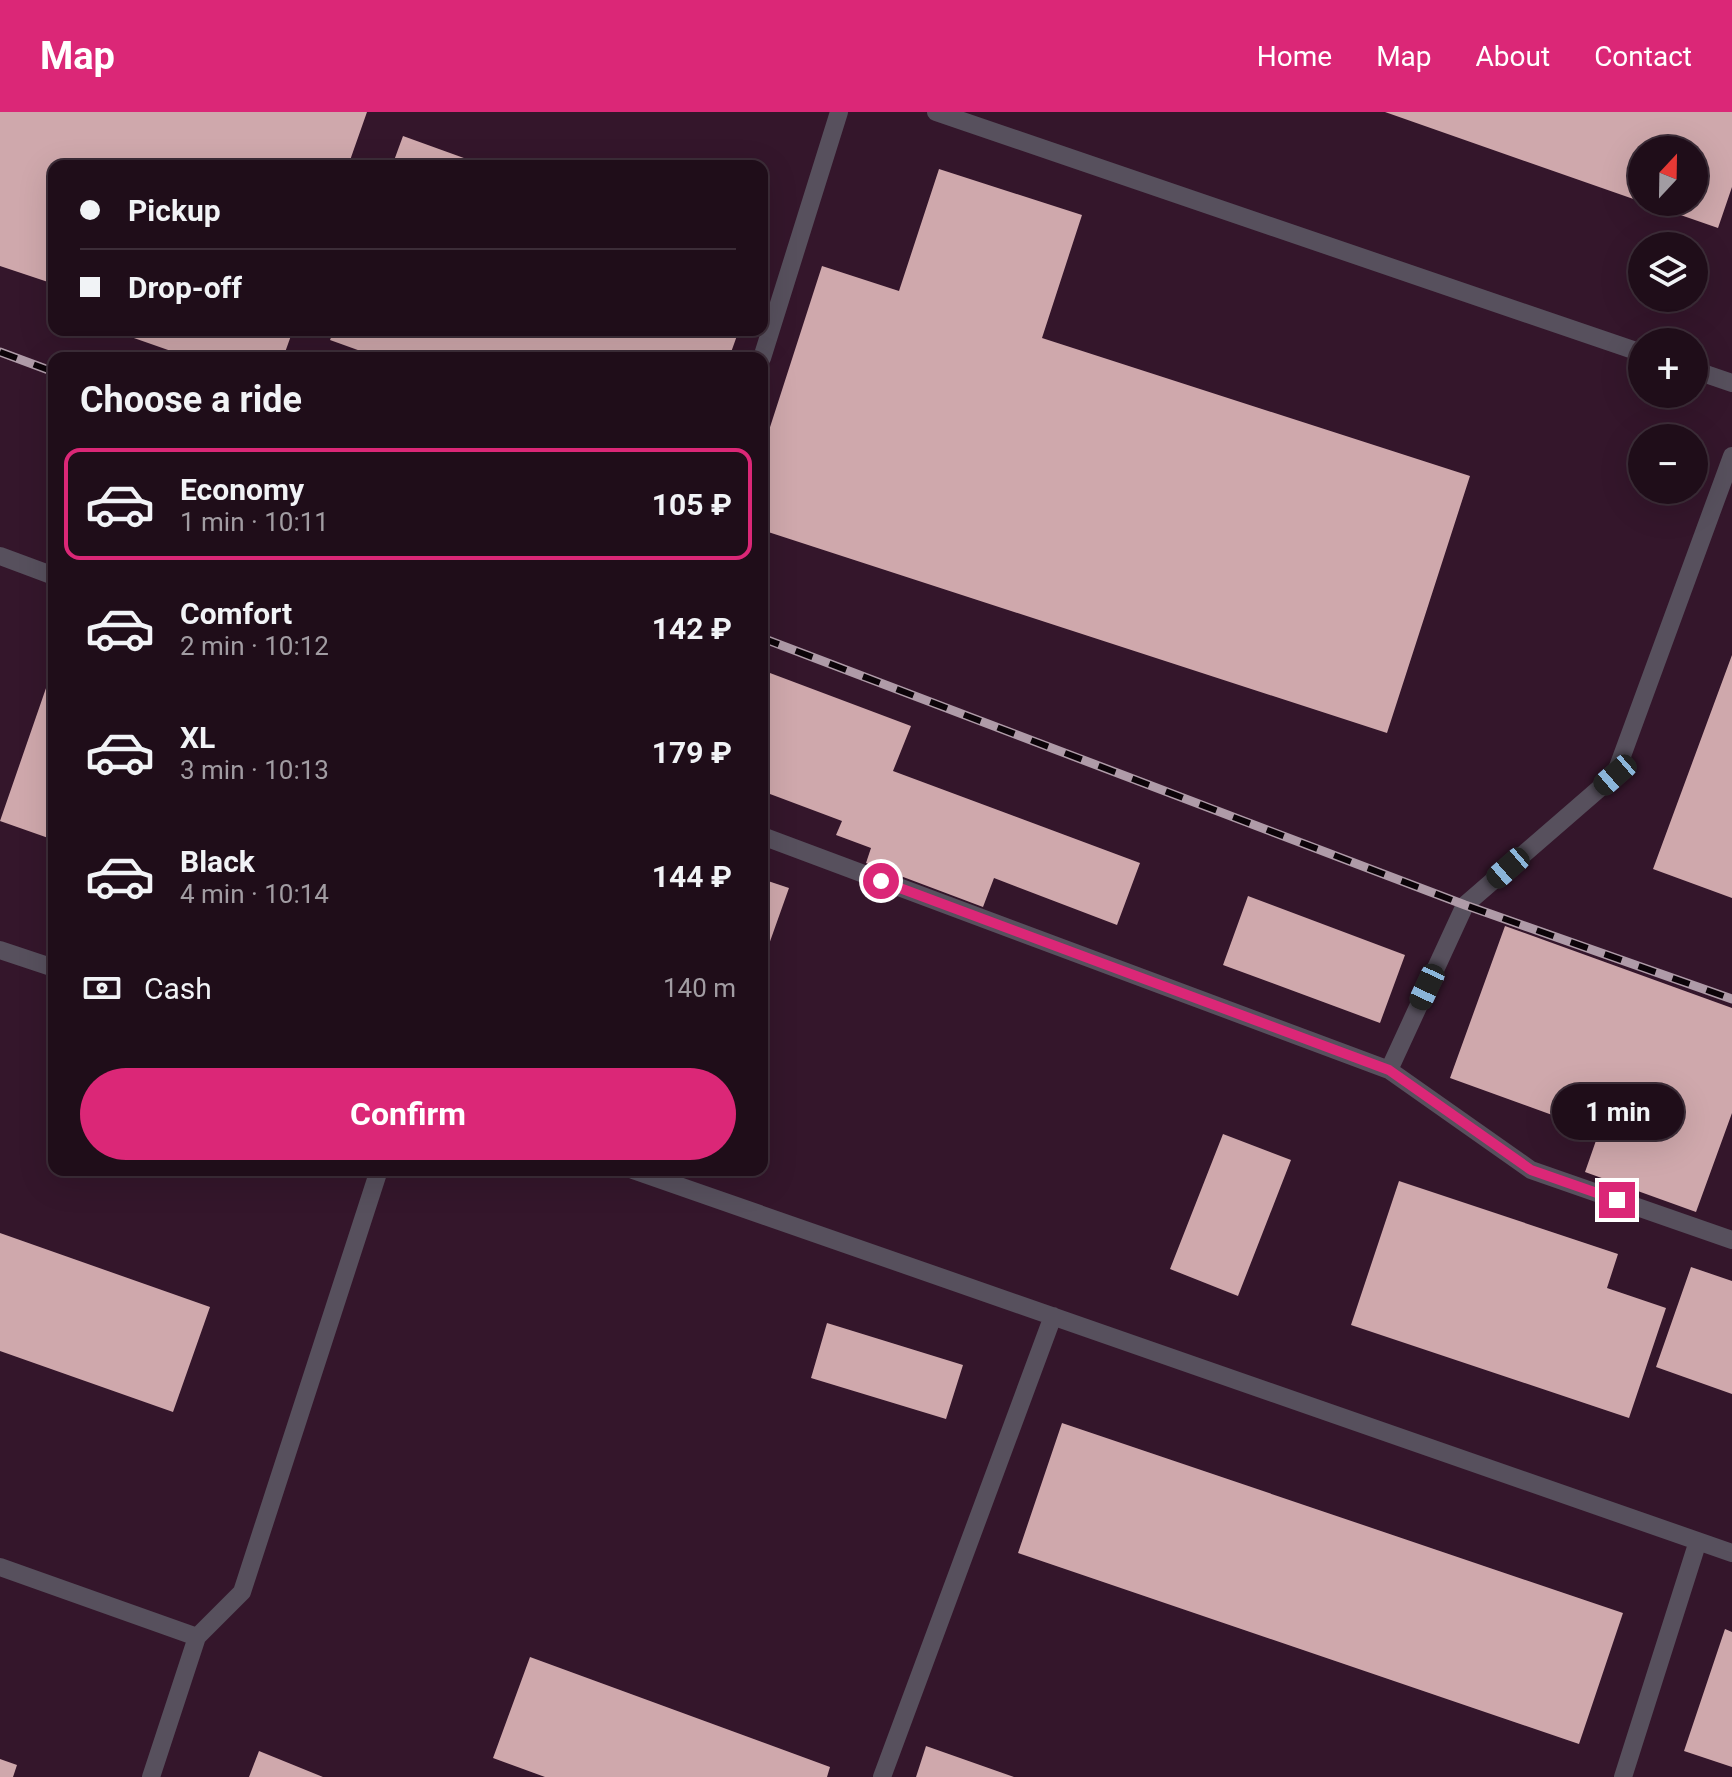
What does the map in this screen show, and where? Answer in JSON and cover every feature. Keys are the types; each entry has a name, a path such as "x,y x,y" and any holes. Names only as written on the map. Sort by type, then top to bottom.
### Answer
{"lane":[{"path":"764,352 839,112"},
{"path":"936,112 1628,348"},
{"path":"1708,375 1732,383"},
{"path":"1389,1070 1465,905 1615,775 1732,456"},
{"path":"0,556 48,574"},
{"path":"768,838 1389,1070 1531,1170 1732,1240"},
{"path":"0,950 48,966"},
{"path":"151,1777 197,1637 242,1592 377,1176"},
{"path":"650,1176 1732,1553"},
{"path":"882,1777 1053,1316"},
{"path":"1623,1777 1698,1541"},
{"path":"0,1567 197,1637"}],"shaded area":[{"path":"0,112 1732,112 1732,1777 0,1777"}],"building":[{"path":"0,112 367,112 350,160 48,160 48,282 0,266"},
{"path":"1385,112 1732,112 1732,187 1718,228 1683,216 1708,216 1708,136 1628,136 1628,197"},
{"path":"403,136 469,160 394,160"},
{"path":"939,169 1082,215 1042,338 1470,476 1387,733 768,532 768,433 822,266 899,291"},
{"path":"128,336 291,336 285,352 174,352"},
{"path":"332,336 737,336 731,352 363,352 330,340"},
{"path":"1732,655 1732,898 1653,869"},
{"path":"768,672 911,726 893,771 1140,863 1117,925 994,878 983,907 866,863 871,848 836,835 842,821 768,793"},
{"path":"48,682 48,838 0,821"},
{"path":"768,881 789,888 768,947"},
{"path":"1248,896 1405,955 1380,1023 1223,965"},
{"path":"1505,926 1732,1008 1732,1113 1696,1212 1585,1172 1599,1132 1450,1078"},
{"path":"1223,1134 1291,1160 1238,1296 1170,1269"},
{"path":"1399,1181 1618,1254 1607,1288 1666,1308 1629,1418 1351,1325"},
{"path":"0,1233 210,1307 173,1412 0,1351"},
{"path":"1691,1267 1732,1281 1732,1394 1656,1367"},
{"path":"827,1323 963,1365 946,1419 811,1378"},
{"path":"1062,1423 1623,1613 1579,1744 1018,1553"},
{"path":"1725,1629 1732,1632 1732,1767 1684,1751"},
{"path":"530,1657 830,1767 827,1777 545,1777 493,1758"},
{"path":"926,1746 1014,1777 916,1777"},
{"path":"259,1751 323,1777 249,1777"},
{"path":"0,1759 17,1765 13,1777 0,1777"}],"railway":[{"path":"0,352 48,370"},
{"path":"768,640 1465,905 1732,999"}],"route":[{"path":"881,881 1389,1070 1531,1170 1617,1200"}]}
